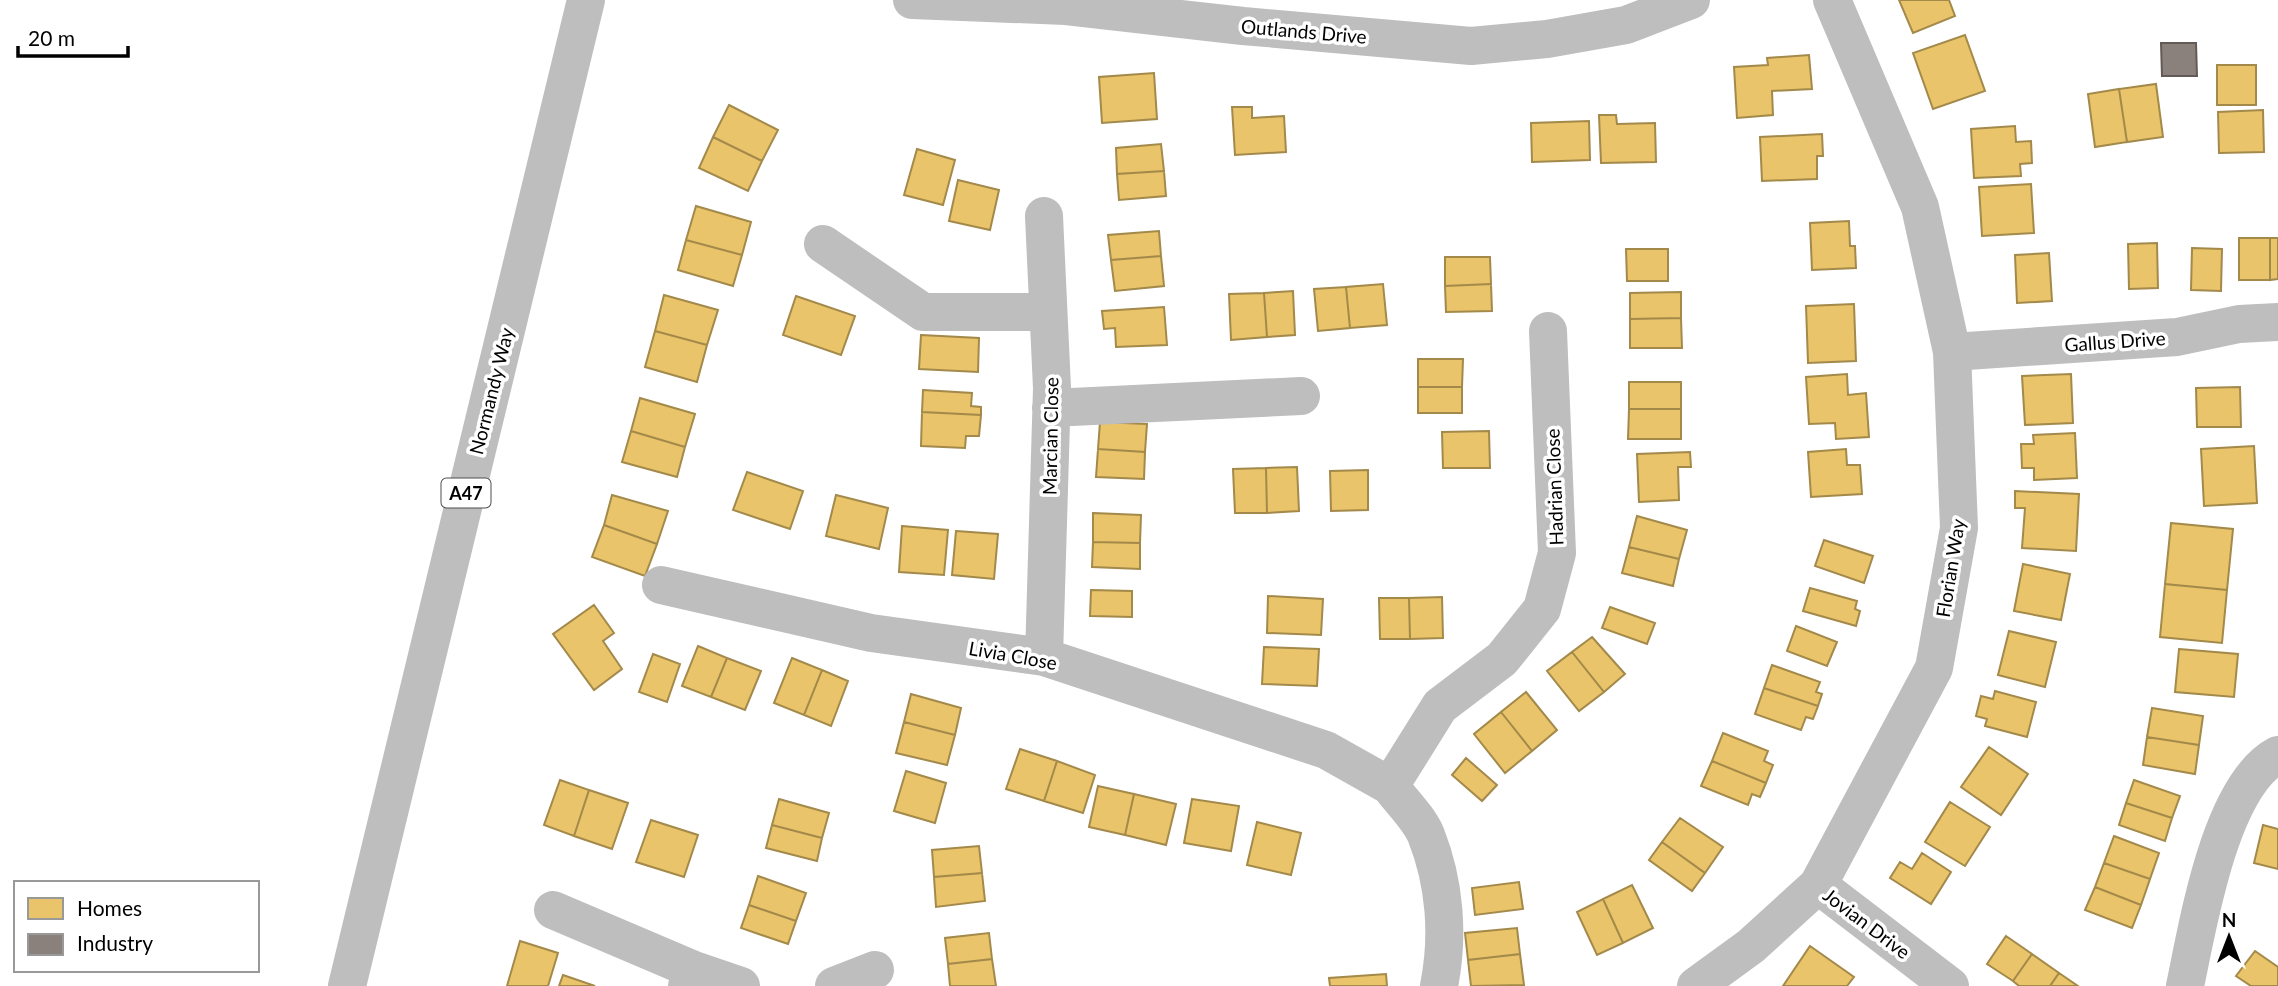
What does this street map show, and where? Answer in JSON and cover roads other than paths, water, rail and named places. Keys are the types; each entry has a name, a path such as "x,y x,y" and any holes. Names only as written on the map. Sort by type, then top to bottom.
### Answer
{"street":[{"name":"Normandy Way","path":"347,986 586,0"},
{"name":"Outlands Drive","path":"912,0 1245,13 1471,46 1547,39 1626,25 1691,0"},
{"name":"Florian Way","path":"1696,986 1751,946 1818,885 1934,668 1959,528 1952,352 1920,207 1832,0"},
{"name":"Marcian Close","path":"1044,216 1051,408 1044,657"},
{"path":"823,244 923,312 1048,312"},
{"name":"Gallus Drive","path":"1952,352 2177,337 2239,324 2278,322"},
{"name":"Hadrian Close","path":"1390,786 1440,706 1502,659 1542,609 1557,553 1548,331"},
{"path":"1051,408 1301,396"},
{"name":"Livia Close","path":"662,585 871,633 1044,657 1326,750 1390,786"},
{"path":"2185,986 2203,905 2231,812 2244,785 2263,763 2278,755"},
{"path":"1390,786 1425,833 1442,894 1446,950 1439,986"},
{"name":"Jovian Drive","path":"1818,885 1951,986"},
{"path":"553,910 690,978 741,986"},
{"path":"834,986 875,970"}]}
